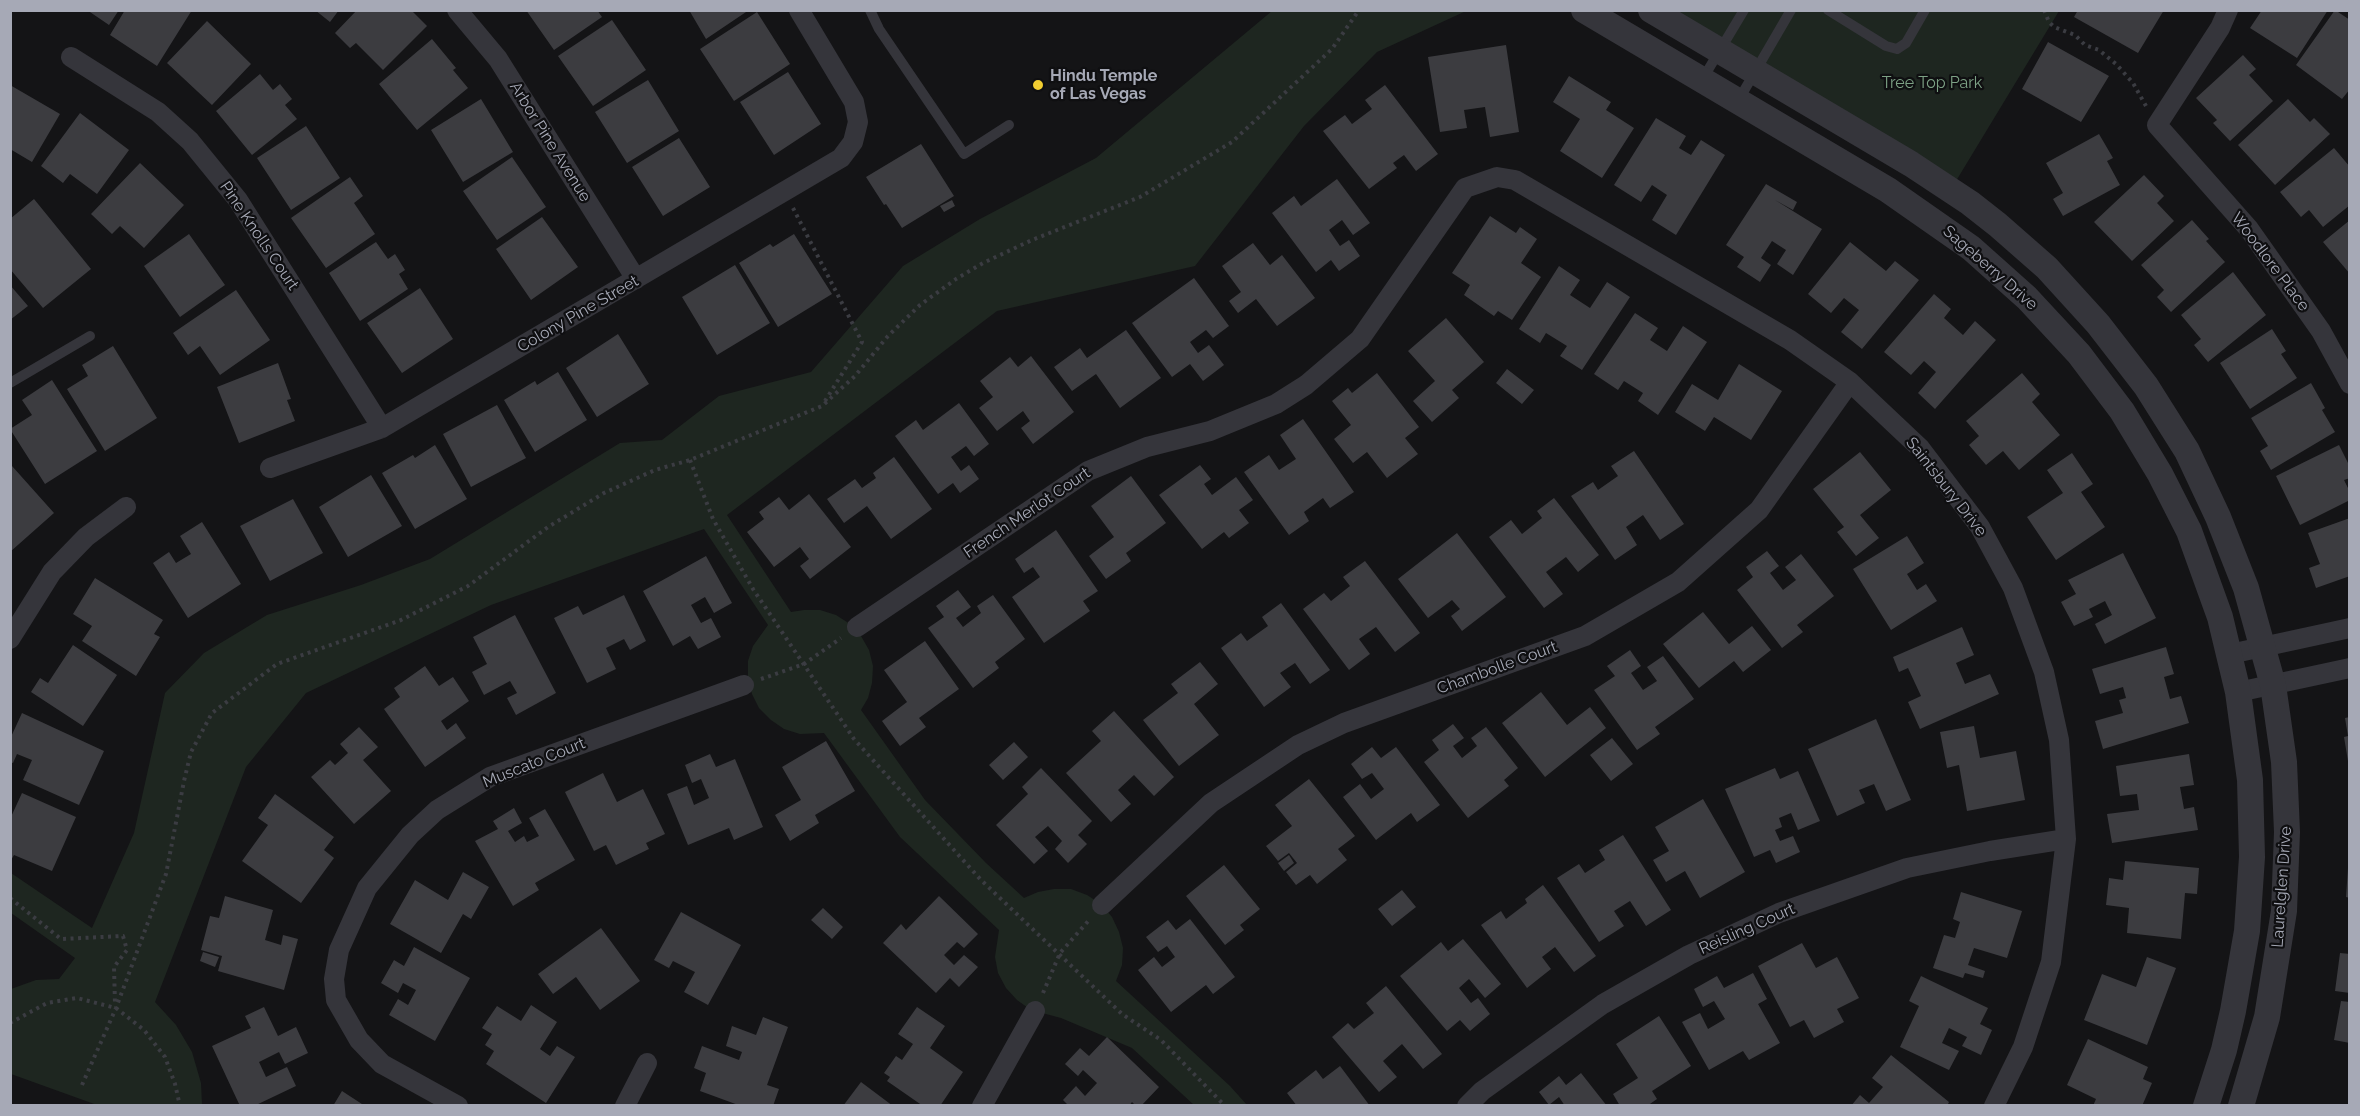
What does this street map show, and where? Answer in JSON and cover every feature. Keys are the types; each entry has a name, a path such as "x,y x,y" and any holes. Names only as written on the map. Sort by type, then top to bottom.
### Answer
{"street":[{"name":"Arbor Pine Avenue","path":"457,10 498,59 636,279"},
{"name":"Colony Pine Street","path":"270,468 382,428 841,158 853,142 858,122 854,102 799,10"},
{"name":"Sageberry Drive","path":"1584,10 1888,190 1944,227 2027,298 2072,347 2122,411 2175,503 2202,563 2234,673"},
{"path":"1651,10 1911,164 1970,203 2024,247 2074,296 2140,379 2187,451 2232,551 2268,666"},
{"path":"2157,125 2220,28 2228,10"},
{"name":"Pine Knolls Court","path":"71,57 158,112 190,141 238,200 382,428"},
{"name":"Woodlore Place","path":"2157,125 2249,230 2321,331 2349,383"},
{"name":"Saintsbury Drive","path":"1466,188 1497,177 1515,180 1790,340 1850,382 1920,448 1980,527 2013,588 2044,672 2059,740 2066,839 2051,962 2023,1047 1994,1106"},
{"name":"French Merlot Court","path":"857,627 1088,471 1147,447 1210,431 1276,404 1306,386 1360,339 1466,188"},
{"name":"Chambolle Court","path":"1102,905 1211,802 1298,745 1344,723 1585,636 1678,582 1759,510 1850,382"},
{"path":"10,639 52,572 86,537 126,507"},
{"path":"2234,673 2268,666 2349,628"},
{"path":"2234,673 2268,666 2349,668"},
{"name":"Laurelglen Drive","path":"2241,1106 2266,1017 2279,950 2285,902 2286,796 2282,752 2268,666"},
{"name":"Laurelglen Drive","path":"2206,1106 2224,1050 2233,1011 2251,896 2250,780 2234,673"},
{"name":"Muscato Court","path":"458,1106 382,1064 359,1040 336,1000 334,979 339,950 368,888 410,835 437,810 490,777 744,685"},
{"name":"Reisling Court","path":"1467,1106 1482,1091 1603,1004 1689,954 1779,912 1907,868 1990,851 2066,839"},
{"path":"982,1106 1035,1011"},
{"path":"625,1106 647,1063"}],"lane":[{"path":"870,10 879,29 964,154 1009,125"},
{"path":"1702,80 1744,10"},
{"path":"1738,101 1791,10"},
{"path":"1828,10 1886,46 1897,49 1906,43 1925,10"},
{"path":"10,383 90,336"}],"path":[{"path":"82,1086 116,1008 166,874 191,752 212,713 276,664 401,620 468,586 548,526 604,493 656,470 690,460 822,406 855,376 904,320 920,305 956,279 983,263 1032,240 1140,197 1232,142 1332,49 1359,10"},
{"path":"1384,10 1417,10"},
{"path":"2044,10 2054,27 2075,36 2085,45 2099,50 2116,64 2133,83 2157,125"},
{"path":"784,191 862,342 822,406"},
{"path":"690,460 713,519 753,589 854,740 981,880 1122,1014 1161,1040 1225,1106"},
{"path":"744,685 804,664 857,627"},
{"path":"10,898 61,939 123,936 127,950 114,967 116,1008"},
{"path":"1035,1011 1060,953 1102,905"},
{"path":"10,1023 47,1003 77,998 116,1008 144,1029 165,1057 176,1084 180,1106"}],"green space":[{"path":"1272,11 1466,11 1377,52 1304,126 1195,266 997,311 727,515 791,612 820,610 836,615 850,624 861,636 869,650 873,666 868,698 861,710 925,800 986,863 1024,898 1038,892 1071,889 1101,904 1112,917 1123,948 1122,965 1116,981 1230,1086 1247,1105 1194,1105 1132,1048 1061,1018 1031,1010 1017,1000 1006,988 998,973 995,957 999,930 900,837 824,733 800,734 784,729 759,708 748,678 748,661 753,646 768,625 704,529 491,605 306,693 246,767 155,1002 176,1025 192,1052 201,1083 202,1105 97,1105 11,1074 11,989 36,980 59,979 75,958 11,913 11,873 92,928 134,833 165,693 204,653 267,615 361,585 430,559 620,443 662,440 719,396 811,372 903,266 980,219 1096,158"},
{"name":"Tree Top Park","path":"1668,11 2059,11 1956,181"}],"building":[{"path":"87,10 119,10 109,25"},
{"path":"125,10 192,10 157,66 110,35"},
{"path":"315,10 339,10 330,22"},
{"path":"357,10 411,10 427,26 383,70 356,43 350,48 335,33"},
{"path":"526,10 597,10 602,17 554,50"},
{"path":"689,10 749,10 706,39"},
{"path":"2078,10 2164,10 2138,53 2074,17"},
{"path":"2262,10 2328,10 2297,58 2250,28"},
{"path":"2335,10 2350,20 2350,89 2342,99 2296,65"},
{"path":"757,12 790,64 734,101 700,49"},
{"path":"612,20 646,70 593,106 558,56"},
{"path":"207,21 251,64 212,105 167,63"},
{"path":"432,39 456,68 453,70 468,88 417,130 379,84"},
{"path":"2048,42 2109,76 2081,122 2022,89"},
{"path":"1506,45 1519,132 1490,137 1485,107 1464,110 1467,128 1440,132 1428,57"},
{"path":"2243,55 2256,69 2249,75 2273,101 2230,141 2213,123 2217,120 2196,98"},
{"path":"788,72 821,124 774,155 740,102"},
{"path":"260,74 273,90 280,84 292,99 285,105 297,119 252,155 216,111"},
{"path":"1569,76 1611,102 1606,110 1634,128 1602,178 1560,151 1580,119 1553,102"},
{"path":"648,80 679,131 627,163 595,112"},
{"path":"10,85 60,114 32,162 10,149"},
{"path":"1385,85 1438,154 1416,171 1404,155 1393,163 1397,168 1369,189 1323,131 1345,115 1352,124 1372,109 1365,100"},
{"path":"481,99 513,152 463,182 431,130"},
{"path":"2288,99 2310,122 2314,118 2330,134 2275,185 2238,145"},
{"path":"80,113 129,150 97,194 70,174 63,183 41,166"},
{"path":"1656,118 1686,136 1679,148 1691,155 1701,140 1725,155 1676,235 1652,220 1667,195 1652,185 1641,202 1614,185"},
{"path":"306,126 340,178 291,210 257,158"},
{"path":"2099,134 2113,158 2107,161 2120,185 2063,216 2053,199 2063,193 2046,163"},
{"path":"679,138 710,187 663,216 632,167"},
{"path":"921,144 954,196 902,228 866,177"},
{"path":"2334,148 2350,167 2350,205 2323,227 2309,210 2301,217 2280,192"},
{"path":"512,157 546,207 497,240 463,191"},
{"path":"140,163 184,205 144,248 120,226 112,234 91,214"},
{"path":"2144,175 2164,196 2157,203 2174,221 2132,261 2094,222"},
{"path":"350,177 363,196 354,203 375,234 326,268 291,218"},
{"path":"1337,179 1370,223 1353,235 1342,220 1329,230 1340,246 1349,240 1360,256 1339,271 1331,260 1316,272 1272,213 1294,196 1301,206"},
{"path":"1766,184 1797,202 1793,210 1775,200 1822,229 1793,275 1777,264 1786,250 1772,241 1761,258 1771,265 1760,282 1737,267 1744,257 1726,245"},
{"path":"34,199 91,269 43,308 10,269 10,219"},
{"path":"952,200 955,206 944,212 940,206"},
{"path":"1490,216 1516,233 1520,227 1537,239 1521,263 1541,277 1512,320 1498,311 1494,316 1464,295 1470,285 1452,273"},
{"path":"542,217 578,267 531,300 496,249"},
{"path":"2192,220 2209,239 2206,241 2225,262 2171,312 2157,297 2164,290 2141,265"},
{"path":"2350,220 2350,274 2323,242"},
{"path":"189,234 225,285 180,317 144,266"},
{"path":"794,234 832,294 778,327 739,263 770,244 773,247"},
{"path":"376,242 388,259 395,254 405,270 399,274 408,289 360,321 329,273"},
{"path":"1850,242 1886,271 1895,261 1919,280 1862,349 1841,332 1859,310 1844,298 1831,313 1808,294"},
{"path":"1253,243 1270,265 1282,255 1315,298 1277,326 1256,299 1238,313 1229,301 1241,292 1222,266"},
{"path":"735,265 770,323 717,355 682,297"},
{"path":"1559,266 1580,280 1570,295 1590,308 1607,282 1630,297 1582,370 1560,356 1567,346 1546,333 1540,343 1519,329"},
{"path":"2233,272 2266,315 2208,362 2194,345 2201,339 2181,315"},
{"path":"1194,278 1229,326 1213,338 1206,330 1190,342 1198,353 1209,345 1224,365 1203,381 1190,364 1172,377 1132,323"},
{"path":"10,285 28,306 10,320"},
{"path":"420,288 453,339 402,373 367,323"},
{"path":"236,290 270,340 220,375 200,346 188,355 173,333"},
{"path":"1934,294 1951,309 1944,318 1963,335 1975,321 1996,340 1935,409 1918,393 1936,372 1924,361 1911,375 1884,352"},
{"path":"1635,313 1658,328 1650,340 1667,351 1683,326 1707,342 1658,415 1638,401 1643,393 1624,381 1618,390 1594,374"},
{"path":"1446,318 1484,362 1452,390 1459,398 1432,422 1413,401 1435,381 1408,351"},
{"path":"2272,329 2286,351 2281,354 2297,378 2250,409 2220,363"},
{"path":"1126,330 1161,378 1120,408 1096,374 1072,391 1054,367 1080,348 1087,358"},
{"path":"618,334 649,384 597,417 566,368"},
{"path":"113,346 157,418 105,451 67,389 88,376 82,365"},
{"path":"1031,356 1074,412 1033,444 1021,428 1030,421 1023,411 997,431 979,408 993,397 980,381 1010,357 1018,367"},
{"path":"278,363 291,399 287,400 295,421 239,443 217,387"},
{"path":"1739,364 1782,391 1751,440 1714,417 1705,431 1675,412 1692,384 1718,400"},
{"path":"1507,369 1534,390 1522,404 1496,383"},
{"path":"558,372 587,420 535,452 504,400 535,381 537,385"},
{"path":"1377,373 1419,427 1405,438 1418,454 1387,478 1367,452 1353,463 1334,439 1351,425 1332,401 1348,388 1352,393"},
{"path":"2022,373 2040,394 2032,402 2060,435 2019,470 2003,451 1986,465 1969,445 1979,436 1966,421"},
{"path":"52,380 97,451 45,484 10,429 32,415 22,400"},
{"path":"2311,383 2325,408 2322,410 2335,432 2271,470 2260,451 2268,446 2251,418"},
{"path":"959,403 989,444 974,456 966,446 951,457 961,471 969,465 979,479 960,493 953,483 938,494 895,436 916,420 923,430"},
{"path":"497,405 526,458 471,487 443,434"},
{"path":"1303,419 1354,492 1330,508 1323,498 1304,512 1309,521 1289,535 1244,472 1269,455 1279,470 1296,459 1280,435"},
{"path":"435,445 467,499 415,529 382,473 413,455 415,458"},
{"path":"2339,445 2350,467 2350,478 2344,480 2350,492 2350,500 2300,525 2276,476"},
{"path":"1634,451 1684,524 1660,540 1643,515 1626,527 1637,545 1615,560 1571,496 1593,482 1598,490 1618,476 1611,466"},
{"path":"1860,452 1891,490 1860,515 1879,538 1856,556 1837,532 1844,527 1813,489"},
{"path":"2072,453 2093,484 2081,492 2105,527 2056,560 2027,517 2063,493 2047,470"},
{"path":"894,457 932,509 891,539 867,506 844,523 827,499 855,479 862,488 876,478 873,473"},
{"path":"1200,465 1211,479 1204,484 1212,495 1236,477 1253,500 1239,510 1249,523 1229,538 1224,532 1202,549 1159,495"},
{"path":"12,466 54,513 10,552 10,468"},
{"path":"371,475 402,526 348,557 319,507"},
{"path":"1131,476 1166,523 1126,553 1131,561 1106,579 1089,556 1114,537 1091,506"},
{"path":"809,494 851,547 810,579 800,566 809,559 800,547 774,567 747,532 764,519 759,512 779,497 789,510"},
{"path":"1554,498 1599,555 1578,572 1566,557 1546,572 1563,594 1544,608 1489,537 1511,520 1522,534 1542,518 1537,511"},
{"path":"293,499 323,553 270,581 240,526"},
{"path":"2350,518 2350,576 2316,588 2309,568 2320,564 2308,533"},
{"path":"202,522 241,584 188,618 153,563 169,552 176,563 191,554 180,536"},
{"path":"1056,530 1098,591 1083,601 1090,611 1044,643 1012,597 1040,577 1033,567 1024,573 1015,559"},
{"path":"1457,533 1506,597 1462,631 1451,616 1460,609 1452,600 1428,618 1398,579"},
{"path":"1907,536 1924,563 1907,574 1917,590 1926,584 1937,601 1891,630 1853,569"},
{"path":"1767,551 1779,566 1770,573 1783,590 1796,580 1785,567 1801,554 1834,596 1797,625 1803,632 1782,648 1737,590 1753,577 1746,567"},
{"path":"2123,553 2156,618 2105,644 2095,624 2112,615 2105,601 2089,609 2093,617 2074,626 2061,602 2076,594 2068,580"},
{"path":"706,556 732,603 714,613 705,597 691,605 701,623 711,618 721,637 698,649 690,636 673,646 643,591"},
{"path":"1365,561 1420,633 1395,652 1376,627 1359,639 1370,654 1349,670 1303,609 1324,593 1331,601 1350,586 1343,577"},
{"path":"95,578 163,620 154,634 160,637 136,676 82,641 92,626 73,614"},
{"path":"958,590 971,607 956,618 963,627 981,613 977,606 993,595 1025,639 995,662 999,668 973,688 928,628 944,617 936,606"},
{"path":"624,595 646,641 630,650 624,639 606,648 616,669 587,683 554,618 578,606 583,615"},
{"path":"1281,603 1330,670 1310,684 1295,663 1280,673 1291,687 1264,707 1221,648 1241,633 1247,641 1268,626 1262,617"},
{"path":"1703,612 1729,644 1752,626 1771,650 1743,672 1734,661 1699,688 1663,644"},
{"path":"515,615 556,693 516,715 507,698 517,693 510,681 484,695 472,672 487,664 473,637"},
{"path":"1962,627 1974,655 1956,663 1965,684 1990,674 1999,694 1920,729 1908,702 1921,696 1908,668 1899,672 1893,657"},
{"path":"925,641 959,689 919,718 926,727 900,746 882,721 907,702 884,670"},
{"path":"73,645 117,675 83,726 31,692 40,678 48,683"},
{"path":"2166,647 2174,674 2164,677 2170,699 2181,696 2189,723 2103,749 2095,721 2123,713 2119,700 2126,698 2123,687 2100,694 2092,669"},
{"path":"1630,650 1641,666 1631,673 1643,690 1657,681 1647,667 1663,656 1694,699 1655,727 1660,734 1637,750 1594,690 1615,676 1607,666"},
{"path":"1200,662 1218,684 1194,704 1219,735 1179,766 1143,720 1178,693 1171,684"},
{"path":"425,666 439,686 453,677 469,701 441,721 447,730 456,723 466,738 425,767 384,709 400,697 394,688"},
{"path":"1541,692 1567,725 1590,707 1606,728 1545,777 1502,723"},
{"path":"1114,711 1174,777 1154,796 1134,775 1118,790 1131,804 1111,822 1066,773 1101,741 1092,731"},
{"path":"22,713 104,751 79,805 23,780 32,760 17,754 13,763 10,762 10,739"},
{"path":"2350,717 2350,761 2348,761 2344,737 2348,736 2345,718"},
{"path":"1876,719 1911,800 1886,811 1874,784 1859,790 1865,803 1837,816 1808,749"},
{"path":"1453,724 1464,738 1453,746 1462,758 1477,746 1471,738 1486,727 1518,768 1504,780 1509,786 1468,818 1424,762 1439,750 1432,740"},
{"path":"1974,726 1980,758 2016,751 2025,800 1967,811 1959,765 1947,768 1940,732"},
{"path":"359,727 378,747 363,760 391,791 354,824 311,777 330,760 335,765 348,753 340,744"},
{"path":"1612,738 1633,764 1611,781 1590,755"},
{"path":"826,741 855,791 815,815 819,823 790,841 775,815 801,800 782,767"},
{"path":"1014,742 1028,757 1003,780 989,765"},
{"path":"1372,747 1381,758 1396,747 1440,805 1417,822 1411,813 1376,840 1343,797 1360,784 1371,799 1384,789 1372,773 1362,779 1351,764"},
{"path":"710,754 716,767 735,759 763,827 734,840 729,828 688,845 667,794 687,786 694,805 709,798 701,779 692,783 685,765"},
{"path":"2189,754 2194,785 2180,787 2184,809 2194,807 2198,830 2112,843 2107,814 2139,810 2137,794 2120,796 2116,766"},
{"path":"1041,768 1092,821 1078,835 1087,844 1068,863 1055,849 1062,841 1048,826 1035,837 1048,851 1034,864 996,825 1028,794 1022,787"},
{"path":"1775,768 1780,779 1798,771 1820,821 1798,830 1791,813 1779,818 1782,827 1775,830 1780,841 1793,836 1800,852 1776,863 1770,850 1754,857 1725,789"},
{"path":"603,773 617,802 643,789 665,834 646,843 649,849 616,865 606,845 594,851 565,792"},
{"path":"1309,779 1355,836 1338,849 1347,860 1317,884 1310,875 1296,885 1286,872 1297,863 1289,853 1278,861 1266,846 1292,826 1275,805"},
{"path":"22,793 76,817 52,871 14,855 10,862 10,819"},
{"path":"275,794 334,837 324,850 334,858 301,903 242,861 268,825 258,818"},
{"path":"1703,799 1745,872 1700,898 1685,871 1666,882 1653,860 1669,851 1655,827"},
{"path":"514,808 522,823 508,831 515,842 524,836 527,842 539,836 529,818 545,809 575,860 535,883 539,890 513,906 475,841 498,829 493,821"},
{"path":"1623,835 1671,910 1646,926 1630,901 1614,911 1624,926 1599,942 1557,878 1579,864 1585,873 1605,860 1599,850"},
{"path":"1289,855 1294,863 1284,871 1278,863"},
{"path":"2125,861 2199,868 2197,894 2185,893 2181,939 2127,933 2129,908 2106,905 2109,878 2123,880"},
{"path":"1224,865 1260,909 1240,925 1244,930 1225,945 1186,896"},
{"path":"2348,868 2350,868 2350,898 2346,897"},
{"path":"463,872 489,887 471,919 463,914 441,953 390,924 415,880 448,900"},
{"path":"1543,885 1596,956 1574,972 1555,947 1542,957 1551,969 1527,988 1481,925 1501,911 1506,919 1527,903 1525,899"},
{"path":"1402,890 1416,907 1392,926 1378,909"},
{"path":"1961,892 2022,911 2007,958 1974,948 1968,965 1985,971 1983,978 1965,973 1963,978 1933,968 1944,935 1955,938 1960,922 1953,919"},
{"path":"225,896 273,910 265,940 281,945 283,935 298,939 284,990 218,971 222,956 201,950 210,916 219,918"},
{"path":"939,896 978,934 964,948 957,942 944,955 954,965 964,955 978,967 959,987 950,978 936,993 883,943 901,924 906,930"},
{"path":"823,908 843,927 832,939 811,920"},
{"path":"681,912 741,945 708,1005 684,992 695,972 673,961 669,968 654,960"},
{"path":"1190,919 1235,977 1213,994 1206,985 1171,1012 1138,970 1154,957 1162,967 1175,957 1167,946 1158,952 1146,937 1168,920 1176,930"},
{"path":"601,928 640,981 600,1010 576,977 553,994 538,974"},
{"path":"1463,939 1501,984 1485,998 1469,979 1459,988 1471,1003 1478,998 1490,1014 1470,1031 1460,1020 1447,1031 1400,976 1441,942 1448,951"},
{"path":"1802,943 1816,968 1837,957 1859,998 1837,1009 1844,1022 1814,1038 1804,1020 1790,1027 1758,966"},
{"path":"414,947 470,978 435,1041 389,1015 398,999 408,1005 416,990 403,983 398,993 381,983 394,960 404,966"},
{"path":"203,952 219,957 215,967 200,961"},
{"path":"2340,953 2350,954 2350,993 2335,991"},
{"path":"2147,957 2176,968 2147,1045 2084,1020 2102,974 2136,987"},
{"path":"1753,973 1767,999 1758,1004 1780,1043 1749,1060 1743,1051 1709,1070 1682,1022 1700,1013 1708,1029 1725,1019 1714,1001 1703,1007 1694,989 1717,976 1724,988"},
{"path":"1921,976 1988,1008 1980,1024 1992,1030 1981,1055 1962,1046 1967,1037 1949,1028 1942,1043 1959,1051 1949,1070 1900,1047 1919,1006 1909,1001"},
{"path":"1386,986 1442,1054 1423,1069 1402,1044 1383,1061 1397,1077 1379,1092 1332,1037 1348,1023 1354,1029 1374,1013 1366,1003"},
{"path":"2341,1001 2350,1002 2350,1043 2334,1040"},
{"path":"531,1005 557,1022 540,1049 550,1056 557,1046 575,1057 546,1103 486,1064 494,1051 485,1045 492,1034 482,1028 497,1006 521,1021"},
{"path":"264,1007 278,1036 296,1027 308,1053 285,1064 279,1052 259,1062 266,1077 287,1067 296,1086 254,1106 240,1106 212,1046 251,1028 245,1016"},
{"path":"917,1007 945,1026 930,1048 963,1072 940,1106 923,1106 887,1081 890,1077 884,1073 896,1056 902,1060 913,1044 898,1034"},
{"path":"1659,1016 1691,1066 1652,1091 1657,1099 1647,1106 1620,1106 1613,1094 1638,1078 1616,1044"},
{"path":"763,1017 788,1027 767,1085 779,1089 773,1106 741,1106 700,1091 706,1073 694,1068 702,1046 739,1060 742,1052 726,1046 732,1026 756,1035"},
{"path":"1107,1037 1159,1087 1141,1106 1136,1106 1132,1102 1129,1106 1069,1106 1063,1100 1076,1086 1085,1096 1097,1083 1083,1070 1078,1076 1065,1064 1080,1048 1089,1056"},
{"path":"2088,1039 2148,1067 2143,1079 2152,1083 2142,1106 2093,1106 2096,1099 2067,1085"},
{"path":"1891,1055 1949,1102 1947,1106 1851,1106 1860,1095 1869,1103 1883,1087 1872,1078"},
{"path":"1340,1066 1370,1106 1297,1106 1287,1093 1316,1070 1323,1079"},
{"path":"1581,1073 1607,1106 1565,1106 1559,1097 1549,1105 1539,1092 1559,1076 1566,1085"},
{"path":"861,1082 893,1106 843,1106"},
{"path":"342,1091 365,1106 333,1106"}],"place":[{"name":"Hindu Temple of Las Vegas","path":"1038,85"}]}
